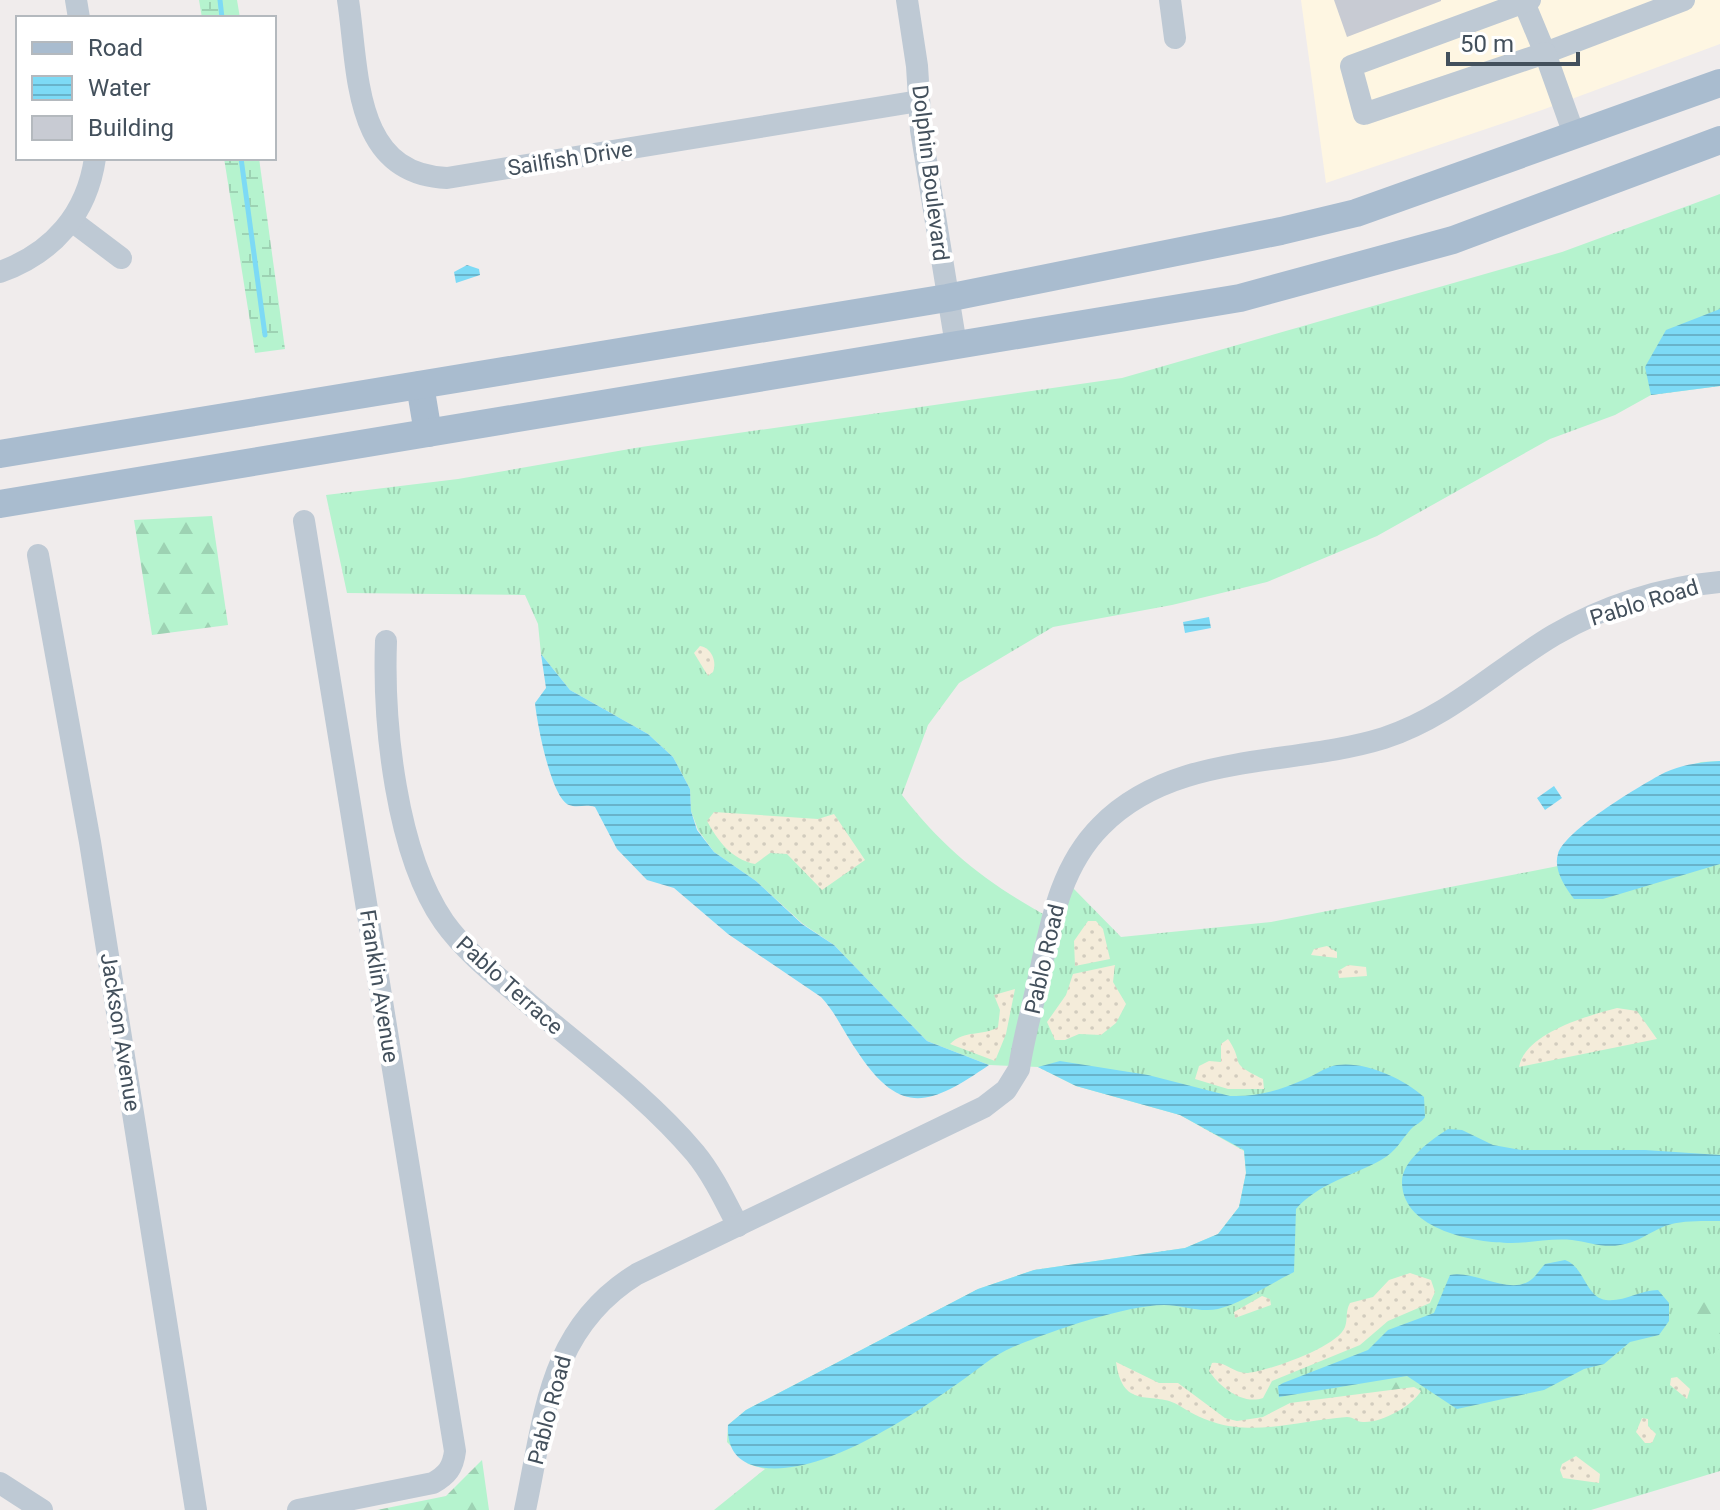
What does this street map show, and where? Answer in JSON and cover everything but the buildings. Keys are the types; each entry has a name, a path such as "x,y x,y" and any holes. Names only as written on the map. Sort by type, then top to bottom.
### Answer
{"main road":[{"path":"0,454 947,298 1356,213 1720,83"},
{"path":"0,504 1240,298 1453,240 1720,140"},
{"path":"420,385 428,433"}],"street":[{"name":"Sailfish Drive","path":"348,0 368,126 388,157 411,173 428,177 447,178 919,101"},
{"name":"Dolphin Boulevard","path":"907,0 956,345"},
{"path":"1170,0 1175,38"},
{"path":"1575,137 1545,53 1526,1 1351,66 1364,114 1545,53 1684,0"},
{"path":"0,272 37,254 59,238 85,200 95,160"},
{"path":"72,221 121,258"},
{"name":"Franklin Avenue","path":"298,1510 415,1490 446,1476 453,1465 455,1451 304,521"},
{"name":"Jackson Avenue","path":"38,555 90,842 196,1510"},
{"name":"Pablo Road","path":"525,1510 557,1368 579,1325 616,1287 984,1107 1006,1090 1019,1069 1062,884 1089,839 1130,802 1161,785 1194,774 1349,748 1387,737 1454,705 1555,635 1583,620 1661,592 1720,582"},
{"name":"Pablo Terrace","path":"386,641 385,712 406,830 418,873 430,900 458,939 659,1116 695,1153 738,1226"},
{"path":"0,1483 42,1510"}],"shaded area":[{"path":"1301,0 1720,0 1720,44 1542,110 1326,183"}],"green space":[{"path":"199,0 237,0 240,16 202,16"},
{"path":"224,160 259,160 285,349 255,353"},
{"path":"1720,194 1720,386 1651,395 1615,415 1550,439 1377,536 1267,582 1172,605 1053,627 959,683 928,725 902,795 952,850 1009,893 1052,919 1073,888 1121,937 1271,922 1558,866 1558,854 1570,837 1661,775 1701,762 1720,761 1720,1471 1591,1510 714,1510 765,1469 748,1464 727,1442 728,1425 746,1410 978,1289 1034,1270 1185,1248 1218,1234 1239,1207 1246,1173 1244,1151 1180,1115 1076,1086 1038,1067 989,1065 927,1041 834,945 803,924 756,881 714,852 698,830 691,811 690,789 673,757 648,734 570,690 541,654 538,624 525,595 347,593 326,495 458,479 641,447 1122,378 1562,252"},
{"path":"212,516 228,625 152,635 134,520"},
{"path":"1712,1300 1720,1304 1720,1365 1713,1354 1719,1349 1706,1344 1711,1328 1680,1315 1682,1308"},
{"path":"1388,1379 1408,1381 1414,1390 1352,1404 1367,1387"},
{"path":"482,1460 489,1510 377,1510 446,1496"}],"sand":[{"path":"700,646 710,652 714,660 713,672 708,676 694,653"},
{"path":"714,812 818,819 834,814 865,860 822,890 787,854 770,853 755,864 732,853 707,821"},
{"path":"1088,921 1096,921 1103,929 1110,959 1075,966 1074,941"},
{"path":"1327,946 1337,952 1337,958 1311,955 1314,949"},
{"path":"1115,965 1113,982 1126,1004 1116,1023 1101,1035 1079,1034 1065,1040 1055,1040 1047,1022 1066,995 1073,974"},
{"path":"1348,965 1366,967 1367,976 1339,978 1338,971"},
{"path":"1015,989 1006,1034 995,1061 950,1044 962,1036 998,1027 1000,1010 994,995"},
{"path":"1617,1008 1637,1011 1657,1039 1519,1067 1524,1055 1545,1036 1574,1021"},
{"path":"1228,1039 1240,1065 1263,1079 1264,1089 1228,1089 1195,1079 1199,1066 1209,1061 1221,1062 1221,1044"},
{"path":"1410,1273 1431,1280 1435,1292 1430,1303 1388,1321 1360,1345 1272,1381 1263,1398 1247,1399 1232,1393 1209,1371 1212,1363 1217,1363 1248,1373 1286,1363 1317,1350 1340,1335 1350,1303 1373,1297 1389,1280"},
{"path":"1262,1296 1270,1299 1271,1305 1235,1318 1234,1312"},
{"path":"1116,1362 1159,1383 1178,1383 1225,1418 1237,1421 1263,1417 1290,1403 1414,1387 1421,1391 1396,1412 1371,1422 1347,1417 1262,1428 1242,1427 1201,1418 1170,1401 1132,1394 1120,1378"},
{"path":"1677,1377 1690,1389 1687,1399 1670,1385 1671,1378"},
{"path":"1642,1418 1648,1419 1648,1426 1656,1434 1652,1443 1645,1443 1636,1432"},
{"path":"1576,1456 1600,1474 1599,1483 1563,1478 1560,1470 1562,1464"}],"water":[{"path":"467,265 479,269 480,275 456,283 454,272"},
{"path":"1720,309 1720,386 1651,395 1645,367 1666,330"},
{"path":"1209,617 1211,628 1185,633 1183,622"},
{"path":"541,654 570,690 648,734 673,757 690,789 691,811 697,830 714,852 756,881 802,924 834,945 927,1041 989,1065 934,1096 904,1096 889,1088 859,1054 821,997 728,934 674,888 647,880 617,849 595,807 569,805 556,789 546,759 535,703 546,688"},
{"path":"1720,761 1720,864 1603,899 1574,899 1557,866 1563,844 1573,834 1620,799 1667,772"},
{"path":"1554,786 1562,798 1545,810 1537,798"},
{"path":"1060,1061 1148,1075 1230,1096 1276,1090 1328,1068 1348,1064 1384,1073 1416,1090 1424,1097 1425,1117 1386,1157 1325,1186 1296,1209 1294,1272 1247,1298 1211,1310 1171,1305 1129,1309 1028,1341 991,1359 888,1429 832,1456 805,1465 779,1468 755,1466 737,1456 729,1439 728,1425 746,1410 978,1289 1034,1270 1185,1248 1218,1234 1239,1207 1246,1173 1244,1150 1180,1115 1076,1086 1038,1067"},
{"path":"1448,1129 1462,1130 1493,1145 1521,1150 1645,1150 1720,1155 1720,1221 1672,1224 1632,1242 1614,1246 1572,1240 1496,1242 1444,1231 1415,1212 1406,1199 1402,1183 1406,1167 1412,1159"},
{"path":"1565,1260 1577,1269 1599,1298 1619,1299 1658,1290 1669,1303 1669,1321 1659,1335 1630,1342 1604,1364 1584,1369 1544,1390 1457,1409 1407,1376 1279,1397 1278,1386 1283,1383 1368,1350 1388,1330 1434,1313 1450,1275 1460,1274 1504,1284 1524,1284 1545,1264"}],"waterway":[{"path":"220,0 222,16"},
{"path":"241,160 265,335"}]}
